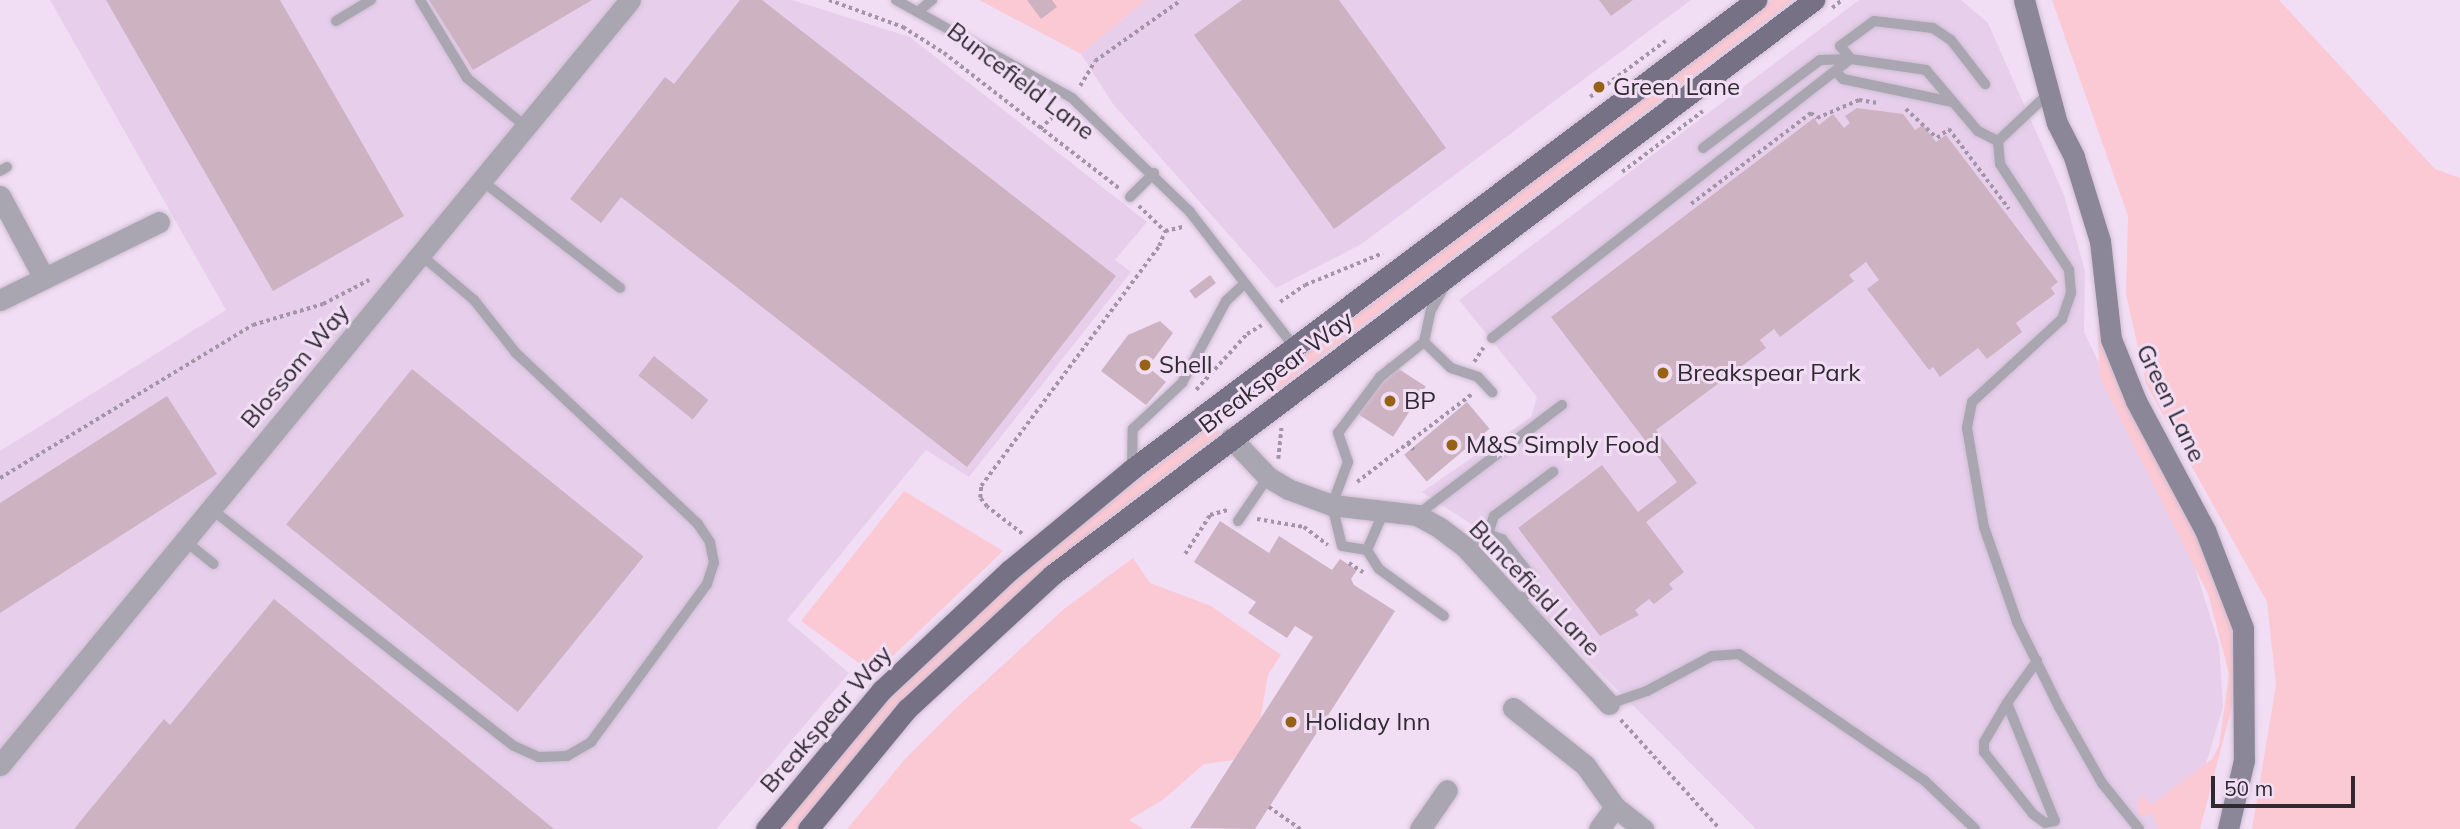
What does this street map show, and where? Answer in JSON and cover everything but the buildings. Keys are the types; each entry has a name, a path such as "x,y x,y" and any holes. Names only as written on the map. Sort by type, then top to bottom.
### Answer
{"main road":[{"name":"Breakspear Way","path":"766,829 882,690 973,601 1132,469 1296,349 1756,0"},
{"name":"Breakspear Way","path":"808,829 907,709 1006,616 1231,438 1814,0"}],"street":[{"name":"Blossom Way","path":"0,765 630,0"},
{"name":"Green Lane","path":"2024,0 2050,92 2100,241 2111,339 2136,401 2205,530 2243,628 2244,760 2228,829"},
{"path":"0,196 44,278"},
{"path":"0,300 159,222"},
{"name":"Buncefield Lane","path":"1231,438 1271,479 1341,506 1417,515 1465,547 1517,607 1609,704"},
{"path":"1513,708 1585,765 1615,807 1643,829"},
{"path":"1420,829 1447,790"},
{"path":"1599,829 1615,807"}],"lane":[{"path":"336,21 371,0"},
{"path":"420,0 467,78 525,126"},
{"name":"Buncefield Lane","path":"896,0 920,10 1072,98 1154,173 1219,247 1244,284 1296,349"},
{"path":"920,10 932,0"},
{"path":"1851,59 1840,46 1874,21 1933,28 1951,40 1985,84"},
{"path":"1703,148 1820,60 1851,59 1926,70 1978,131 1998,141"},
{"path":"1492,338 1851,59"},
{"path":"1836,72 1843,79 1952,102"},
{"path":"1998,141 2050,92"},
{"path":"1998,141 2000,164 2069,270 2071,293 2062,318 1972,402 1967,428 1995,566 2037,661 2102,783 2139,829"},
{"path":"1130,197 1154,173"},
{"path":"481,180 620,288"},
{"path":"210,509 514,746 539,757 567,756 591,742 707,584 714,563 710,542 698,524 516,353 474,300 421,255"},
{"path":"1444,616 1379,569 1367,550 1340,542 1341,506 1348,462 1338,433 1380,377 1424,342 1431,310 1454,270"},
{"path":"1132,469 1133,429 1182,383 1226,301 1244,284"},
{"path":"1424,342 1451,368 1471,372 1492,392"},
{"path":"1417,515 1562,405"},
{"path":"1465,547 1488,534 1494,516 1553,472"},
{"path":"1241,516 1271,479"},
{"path":"1367,550 1384,511"},
{"path":"1488,534 1502,539 1531,576 1528,591 1517,607"},
{"path":"184,540 214,564"},
{"path":"1609,704 1647,691 1712,656 1739,654 1926,781 1975,829"},
{"path":"2007,703 2055,813 2055,821 2045,822 2033,814 1984,752 1984,742 2007,703 2037,661"}],"path":[{"name":"Buncefield Lane","path":"829,0 903,27 944,53 1130,197 1165,231"},
{"path":"1040,129 1072,98 1095,61 1181,0"},
{"path":"1583,104 1674,36"},
{"path":"1681,212 1811,113 1817,118 1859,100 1888,105"},
{"path":"1896,107 1915,115 1937,138 1949,129 2013,214"},
{"path":"1023,535 1010,520 987,507 980,498 981,486 1159,246 1165,231 1182,227"},
{"path":"1280,302 1305,285 1390,251"},
{"path":"0,478 253,325 323,304 369,280"},
{"path":"1204,383 1247,334 1262,325"},
{"path":"1341,506 1358,480 1473,395 1466,384 1478,352 1492,338"},
{"path":"1271,479 1284,421"},
{"path":"1409,443 1414,450"},
{"path":"1185,554 1213,513 1241,516 1268,524 1280,521 1304,527 1327,545 1340,542"},
{"path":"1609,704 1720,829"},
{"path":"1269,807 1301,829"}],"shaded area":[{"path":"50,0 792,0 910,37 1147,222 1115,260 1131,272 969,477 926,450 787,620 849,673 716,829 0,829 0,451 226,310"},
{"path":"979,0 1146,0 1081,54"},
{"path":"1146,0 1691,0 1360,245 1276,288 1113,104 1081,54"},
{"path":"1772,0 1793,0 1275,391 1269,382"},
{"path":"1859,0 1961,0 1988,23 2064,195 2085,271 2084,332 2191,555 2219,645 2223,707 2199,787 2177,829 1756,829 1537,609 1474,526 1422,492 1531,417 1537,397 1459,300"},
{"path":"2052,0 2279,0 2435,169 2460,178 2460,829 2252,829 2276,685 2267,602 2146,384 2126,294 2128,216"},
{"path":"2098,327 2130,412 2212,551 2232,618 2240,676 2200,829 2158,829 2152,813 2139,817 2138,801 2143,794 2151,805 2212,759 2219,746 2229,674 2208,594 2099,376"},
{"path":"1214,423 1220,433 1097,527 981,626 885,721 796,829 778,829 864,725 988,602 1091,516"},
{"path":"904,491 1003,551 874,674 801,621"},
{"path":"1133,558 1150,583 1211,606 1281,655 1268,675 1260,721 1235,760 1204,764 1164,799 1129,820 1144,829 847,829 905,759 956,708 1064,609"}],"place":[{"name":"Green Lane","path":"1599,87"},
{"name":"Shell","path":"1145,365"},
{"name":"Breakspear Park","path":"1663,373"},
{"name":"BP","path":"1390,401"},
{"name":"M&S Simply Food","path":"1452,445"},
{"name":"Holiday Inn","path":"1291,722"}]}
